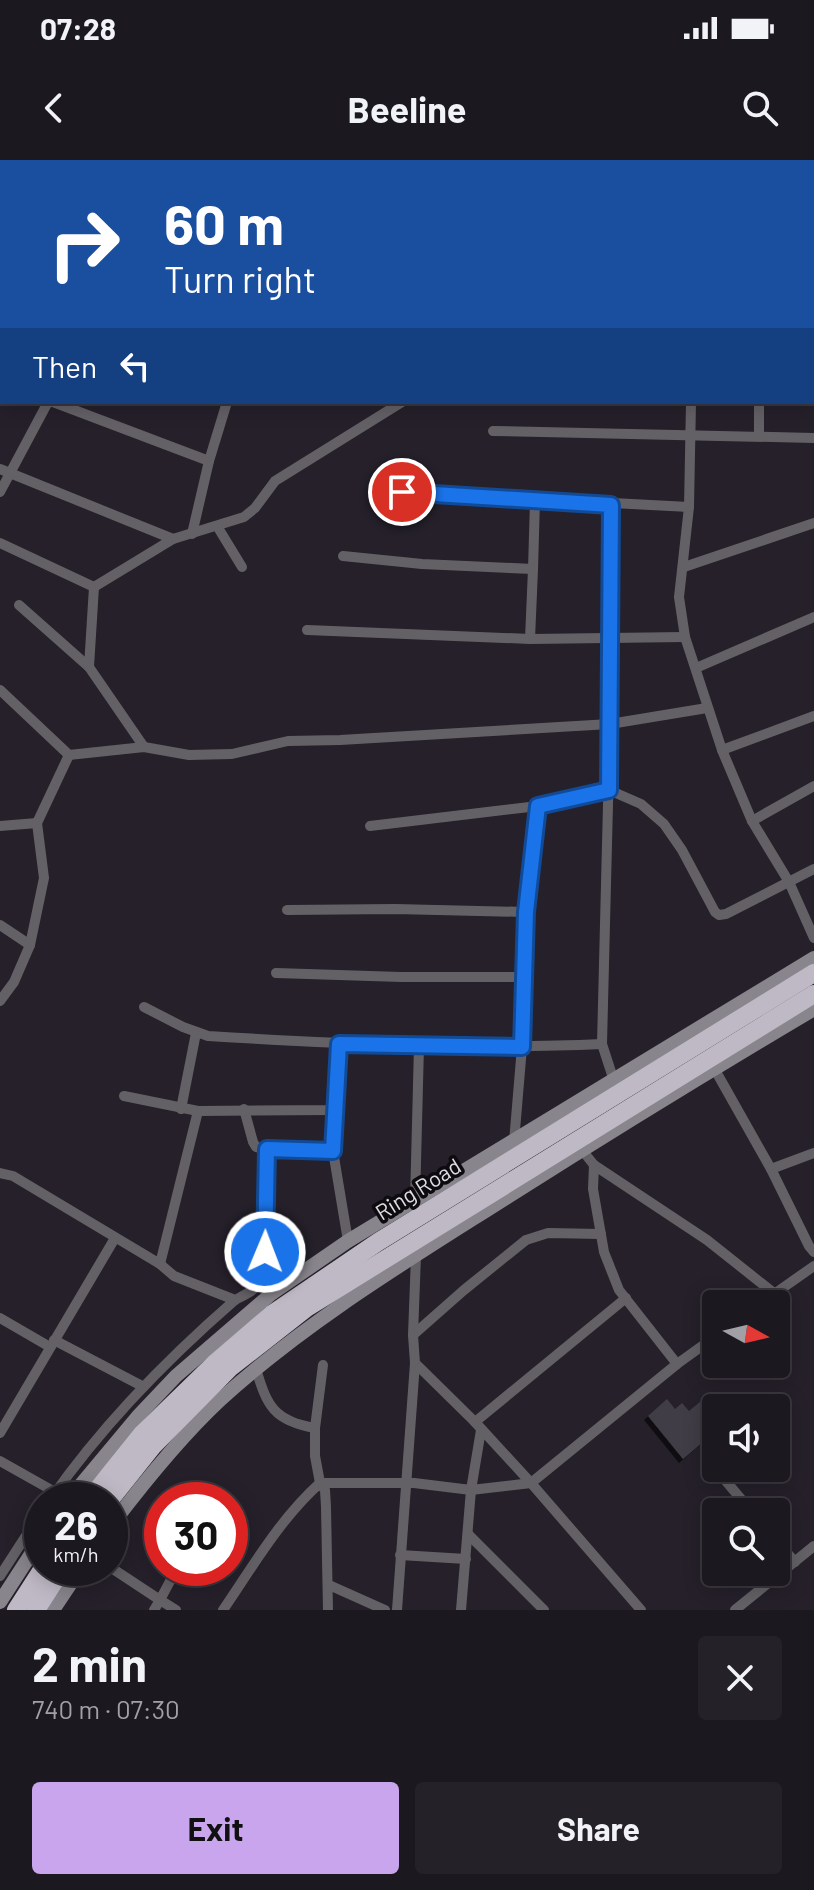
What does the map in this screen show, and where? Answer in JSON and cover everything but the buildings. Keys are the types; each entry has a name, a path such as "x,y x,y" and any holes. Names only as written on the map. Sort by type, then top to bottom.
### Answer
{"highway":[{"name":"Ring Road","path":"103,1482 142,1434 216,1362 272,1314 378,1242 814,973"},
{"name":"Ring Road","path":"124,1482 153,1446 230,1368 308,1307 814,994"},
{"path":"16,1610 31,1586"},
{"path":"36,1610 51,1586"}],"street":[{"path":"0,492 5,471 49,404"},
{"path":"55,404 209,461"},
{"path":"192,534 226,404"},
{"path":"94,587 173,539 244,517 261,501 275,481 399,404"},
{"path":"691,404 689,507 679,597 685,637 722,750 752,821 789,882 814,938"},
{"path":"759,404 759,436"},
{"path":"493,431 814,438"},
{"path":"5,471 173,539"},
{"path":"402,492 689,507"},
{"path":"530,639 535,501"},
{"path":"611,505 609,790 602,1044 614,1081"},
{"path":"684,567 814,523"},
{"path":"217,526 242,567"},
{"path":"0,543 94,587"},
{"path":"343,556 422,564 533,569"},
{"path":"89,667 94,587"},
{"path":"19,605 89,667 144,747"},
{"path":"696,668 814,617"},
{"path":"307,630 530,639 685,637"},
{"path":"0,690 69,755 144,747 189,755 232,754 298,740 610,724 707,708"},
{"path":"722,750 814,716"},
{"path":"0,1001 14,982 30,945 44,878 37,823 69,755"},
{"path":"752,821 814,786"},
{"path":"370,826 538,806 609,790 641,804 664,824 719,915 814,869"},
{"path":"514,1142 522,1047 526,912 538,806"},
{"path":"0,826 37,823"},
{"path":"287,910 526,912"},
{"path":"0,925 30,945"},
{"path":"72,1482 205,1348 271,1294 348,1241 814,958"},
{"path":"276,973 524,977"},
{"path":"144,1007 196,1033 339,1044 522,1047 602,1044"},
{"path":"128,1505 182,1439 219,1401 337,1308 582,1150 814,1009"},
{"path":"181,1109 196,1033"},
{"path":"339,1044 333,1151 348,1241"},
{"path":"415,1201 419,1046"},
{"path":"714,1068 814,1252"},
{"path":"124,1096 198,1111 335,1110"},
{"path":"244,1109 256,1147 333,1151"},
{"path":"160,1264 198,1111"},
{"path":"68,1482 142,1386 235,1300 262,1282 265,1271 267,1149"},
{"path":"582,1150 594,1165 707,1240 770,1290"},
{"path":"771,1169 814,1153"},
{"path":"594,1165 593,1189 604,1252 619,1290 677,1364"},
{"path":"0,1173 13,1176 160,1264 174,1276 235,1300"},
{"path":"413,1335 526,1240 548,1233 601,1234"},
{"path":"0,1433 115,1238"},
{"path":"397,1610 415,1363 416,1256"},
{"path":"781,1290 814,1266"},
{"path":"461,1610 478,1426 626,1298"},
{"path":"0,1318 142,1386"},
{"path":"223,1610 282,1523 320,1483 405,1483 471,1490 531,1483 702,1346"},
{"path":"415,1363 531,1483 641,1610"},
{"path":"323,1365 315,1428 315,1456 320,1483 325,1490 328,1610"},
{"path":"256,1369 270,1406 282,1418 315,1428"},
{"path":"0,1461 33,1482"},
{"path":"727,1482 740,1498"},
{"path":"468,1534 544,1610"},
{"path":"0,1576 24,1539"},
{"path":"735,1610 814,1546"},
{"path":"400,1555 466,1559"},
{"path":"790,1556 795,1562"},
{"path":"0,1602 24,1565"},
{"path":"128,1579 176,1610"},
{"path":"329,1585 385,1610"},
{"path":"53,1610 69,1586"},
{"path":"154,1610 167,1586"}],"route":[{"path":"265,1252 267,1149 333,1151 339,1044 522,1047 526,912 538,806 609,790 611,505 402,492"}]}
